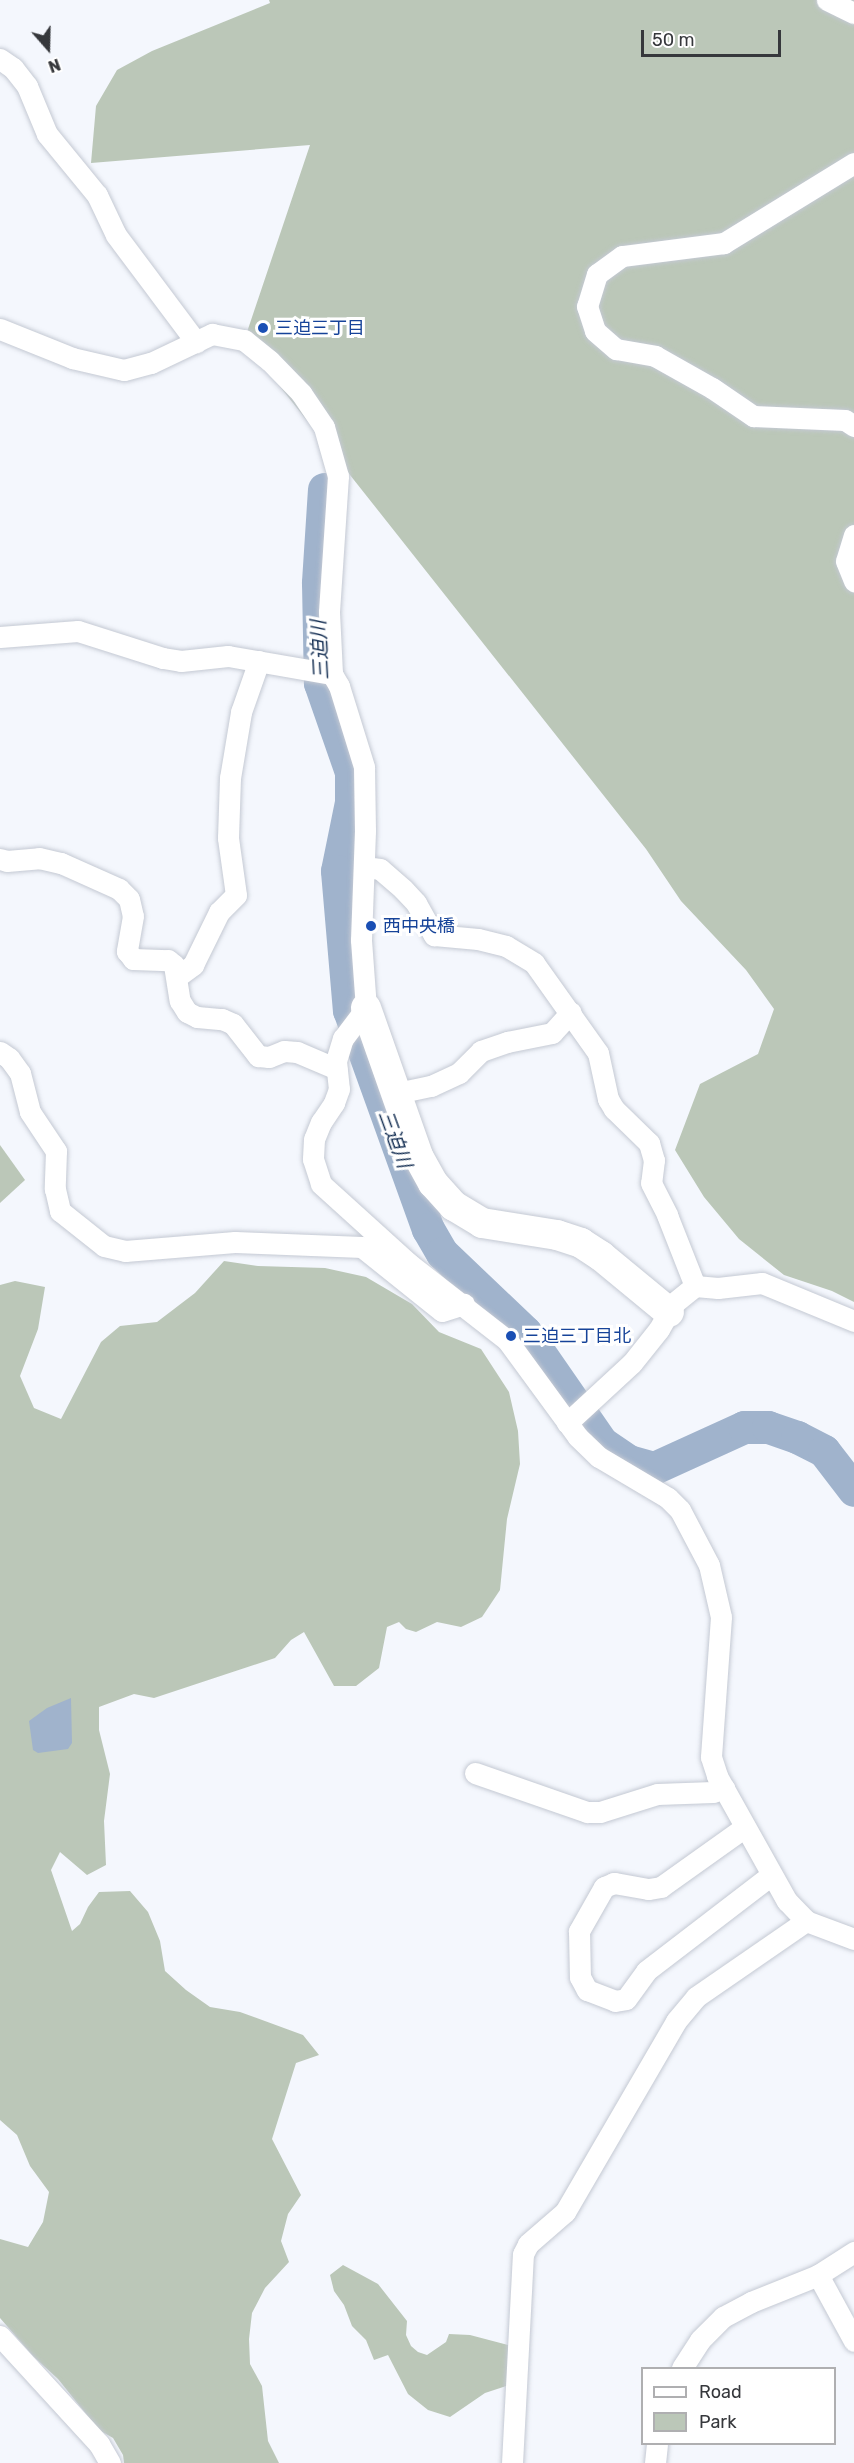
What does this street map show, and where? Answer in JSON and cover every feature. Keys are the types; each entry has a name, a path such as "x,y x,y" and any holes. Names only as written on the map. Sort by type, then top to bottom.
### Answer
{"street":[{"path":"827,0 854,13"},
{"path":"0,59 13,68 27,86 47,134 97,195 116,235 196,342"},
{"path":"854,163 724,243 622,256 597,274 587,306 595,331 616,349 655,356 712,388 753,416 845,420 854,426"},
{"path":"0,329 72,358 123,370 151,363 212,334 244,340 301,393 324,427 338,476 324,673"},
{"path":"854,535 846,561 854,581"},
{"path":"0,637 78,631 163,658 181,661 228,656 324,673 339,686 364,767 362,1015 397,1093 418,1156 433,1183 454,1206 482,1223 557,1235 581,1243 601,1256 669,1312"},
{"path":"178,976 193,965 219,912 236,895 228,838 230,778 241,712 260,661"},
{"path":"0,858 6,861 39,858 61,863 119,889 129,899 133,916 127,951 133,959 168,960 174,965 178,976 180,1001 187,1012 197,1017 222,1019 233,1024 258,1056 269,1057 284,1051 297,1053 337,1069"},
{"path":"364,867 380,869 403,889 416,903 434,935 488,941 506,946 534,963 598,1053 608,1099 620,1115 649,1143 654,1160 651,1183 668,1215 695,1286"},
{"path":"397,1093 431,1086 459,1072 481,1051 507,1042 552,1033 571,1012"},
{"path":"362,1015 343,1038 336,1061 339,1089 334,1103 321,1122 314,1138 313,1159 321,1184 408,1263 464,1304 507,1340 576,1416 599,1457 668,1498 680,1510 709,1565 721,1617 711,1757 724,1788 787,1901 806,1921 854,1939"},
{"path":"0,1053 9,1058 20,1073 30,1112 56,1151 55,1189 60,1211 104,1246 125,1251 235,1242 362,1247 442,1311 464,1304"},
{"path":"576,1416 632,1363 683,1294 695,1286 718,1288 762,1283 854,1321"},
{"path":"475,1773 587,1812 600,1812 657,1794 713,1792 724,1788"},
{"path":"745,1827 661,1887 648,1889 614,1883 604,1887 579,1931 580,1977 587,1990 615,2001 626,1999 646,1971 771,1875"},
{"path":"512,2463 523,2254 528,2244 565,2212 676,2021 696,1997 806,1921"},
{"path":"683,2367 700,2340 723,2317 751,2302 818,2275 854,2252"},
{"path":"818,2275 854,2341"},
{"path":"0,2336 99,2444 110,2463"},
{"path":"655,2463 657,2445"}],"green space":[{"path":"269,0 854,0 854,1302 832,1291 784,1275 739,1239 704,1197 675,1150 700,1084 758,1054 774,1009 746,970 681,901 646,849 244,341 310,145 91,163 96,106 117,70 152,51 270,3"},
{"path":"0,1145 25,1180 0,1203"},
{"path":"224,1261 258,1266 325,1268 366,1277 412,1304 439,1332 481,1349 509,1392 518,1431 520,1464 507,1519 500,1590 482,1617 461,1627 437,1622 416,1632 406,1629 399,1622 387,1627 379,1668 356,1686 334,1686 304,1632 291,1640 275,1658 154,1698 134,1694 99,1707 99,1730 110,1774 104,1821 106,1865 87,1875 60,1852 51,1870 72,1931 80,1924 88,1907 99,1892 130,1891 148,1912 160,1941 165,1971 186,1990 210,2007 240,2012 303,2035 319,2055 296,2063 272,2139 301,2195 288,2214 281,2241 289,2262 265,2288 252,2313 249,2339 250,2364 262,2386 268,2441 279,2463 124,2463 123,2455 113,2438 99,2430 58,2379 33,2356 0,2318 0,2239 28,2247 43,2222 49,2192 30,2166 17,2135 0,2120 0,1285 15,1281 45,1287 38,1329 20,1376 34,1408 61,1419 101,1342 120,1326 157,1322 195,1293"},
{"path":"343,2265 378,2284 407,2321 406,2335 411,2346 418,2352 427,2355 446,2342 449,2334 470,2335 508,2345 512,2384 485,2393 450,2417 428,2410 408,2394 388,2355 374,2360 366,2340 352,2326 344,2305 334,2291 330,2275"}],"water":[{"path":"71,1698 72,1743 68,1749 38,1753 33,1750 29,1721 47,1708"}],"waterway":[{"name":"三迫川","path":"324,489 318,583 320,683 351,772 351,802 337,871 349,1010 428,1229 442,1253 525,1332 602,1443 629,1461 654,1468 744,1427 768,1427 797,1437 824,1451 854,1490"}],"place":[{"name":"三迫三丁目","path":"263,328"},
{"name":"西中央橋","path":"371,926"},
{"name":"三迫三丁目北","path":"511,1336"}]}
